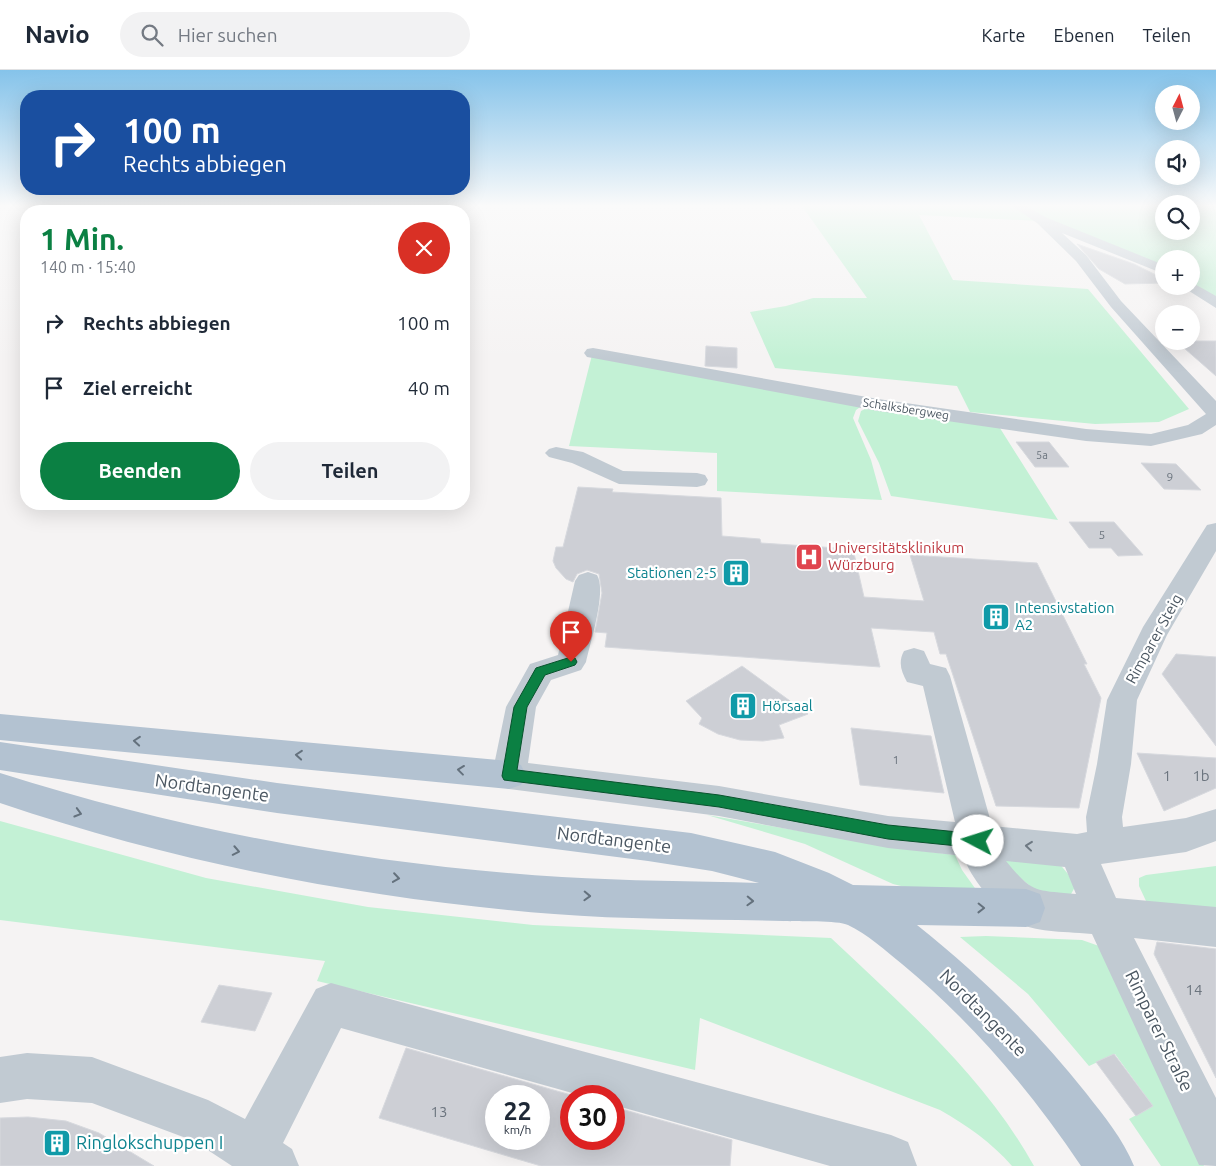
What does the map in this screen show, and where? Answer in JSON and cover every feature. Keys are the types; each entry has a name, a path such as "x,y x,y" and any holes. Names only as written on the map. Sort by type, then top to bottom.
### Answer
{"main road":[{"path":"0,727 509,776"},
{"name":"Nordtangente","path":"0,756 358,809 609,838 712,853 762,865 816,886 860,910 925,956 1004,1030 1054,1088 1110,1166"},
{"path":"0,788 111,822 215,847 317,866 416,881 539,894 937,907 1026,908"}],"street":[{"path":"1132,257 1155,266"},
{"path":"1081,258 1116,304 1216,414"},
{"path":"1200,292 1216,302"},
{"name":"Schalksbergweg","path":"593,353 790,391 1086,436 1151,440 1195,430 1216,414"},
{"path":"556,453 565,457 575,457 619,477 697,480"},
{"name":"Rimparer Steig","path":"1092,848 1104,817 1114,764 1122,700 1153,634 1216,530"},
{"path":"588,581 585,604 571,662 540,672 521,707 509,776 719,801 888,832 978,841 1092,848 1159,840 1216,826"},
{"path":"935,670 967,751 978,841 983,860 1007,892 1026,908 1104,914 1216,927"},
{"name":"Rimparer Straße","path":"1092,848 1104,914 1114,940 1216,1148"},
{"path":"0,1080 27,1076 92,1080 208,1124 264,1159 331,1004 896,1164"}],"green space":[{"path":"838,257 941,257 953,280 1088,289 1189,409 1159,422 1095,424 970,412 957,386 775,368 750,312 786,306 813,298 867,298"},
{"path":"1133,257 1155,257 1155,266"},
{"path":"1200,257 1216,257 1216,299 1200,290"},
{"path":"592,355 863,405 856,410 853,418 871,460 882,500 717,491 717,453 569,446"},
{"path":"865,409 998,425 1058,520 891,496 879,463 858,421 861,411"},
{"path":"707,815 906,849 955,855 962,870 977,891 905,887 893,884 805,844"},
{"path":"0,821 206,878 368,907 533,925 831,938 942,1044 992,1102 1034,1166 1012,1166 979,1135 940,1110 700,1018 695,1070 317,981 325,961 0,920"},
{"path":"992,855 1058,862 1068,874 1075,887 1066,903 1051,903"},
{"path":"1216,866 1216,916 1146,901 1139,886 1139,878 1146,875"},
{"path":"986,936 1082,940 1099,946 1109,957 1204,1166 1161,1166 1129,1119 1153,1106 1115,1054 1089,1066 1028,994 960,937"}],"building":[{"path":"1089,257 1114,257 1155,274 1155,283 1125,284 1099,269"},
{"path":"1200,341 1216,341 1216,376 1186,350 1200,350"},
{"path":"706,346 737,348 737,368 705,366"},
{"path":"1016,442 1049,442 1069,467 1035,467"},
{"path":"1141,463 1176,464 1201,490 1164,489"},
{"path":"578,487 613,489 612,492 721,498 722,536 760,539 761,543 853,549 864,597 924,601 910,555 1037,563 1087,664 1084,664 1101,698 1079,808 996,806 946,654 940,654 934,632 871,628 880,667 605,647 607,633 595,632 602,593 599,574 587,570 577,574 573,582 566,579 556,568 553,561 556,547 563,547"},
{"path":"1069,522 1114,522 1143,555 1118,556 1111,548 1089,548"},
{"path":"1176,654 1216,657 1216,746 1162,674"},
{"name":"Hörsaal","path":"742,666 808,714 779,725 784,738 763,741 740,740 718,734 699,724 702,718 686,701"},
{"path":"851,728 931,736 944,793 860,785"},
{"path":"1137,753 1216,758 1216,788 1164,811"},
{"path":"1157,942 1216,949 1216,1078 1154,954"},
{"path":"219,985 272,993 255,1031 201,1022"},
{"path":"406,1048 536,1085 485,1085 485,1149 379,1118"},
{"path":"1114,1054 1153,1106 1136,1116 1096,1062"},
{"path":"550,1089 560,1092 560,1150 625,1150 625,1110 732,1140 730,1166 541,1166 487,1150 550,1150"},
{"name":"Ringlokschuppen I","path":"28,1117 66,1121 99,1133 154,1166 0,1166 0,1118"}],"place":[{"name":"Universitätsklinikum Würzburg","path":"809,557"},
{"name":"Stationen 2-5","path":"736,573"},
{"name":"Intensivstation A2","path":"996,617"},
{"name":"Hörsaal","path":"743,706"},
{"name":"Ringlokschuppen I","path":"57,1143"}],"route":[{"path":"571,662 540,672 521,707 509,776 719,801 888,832 978,841"}]}
